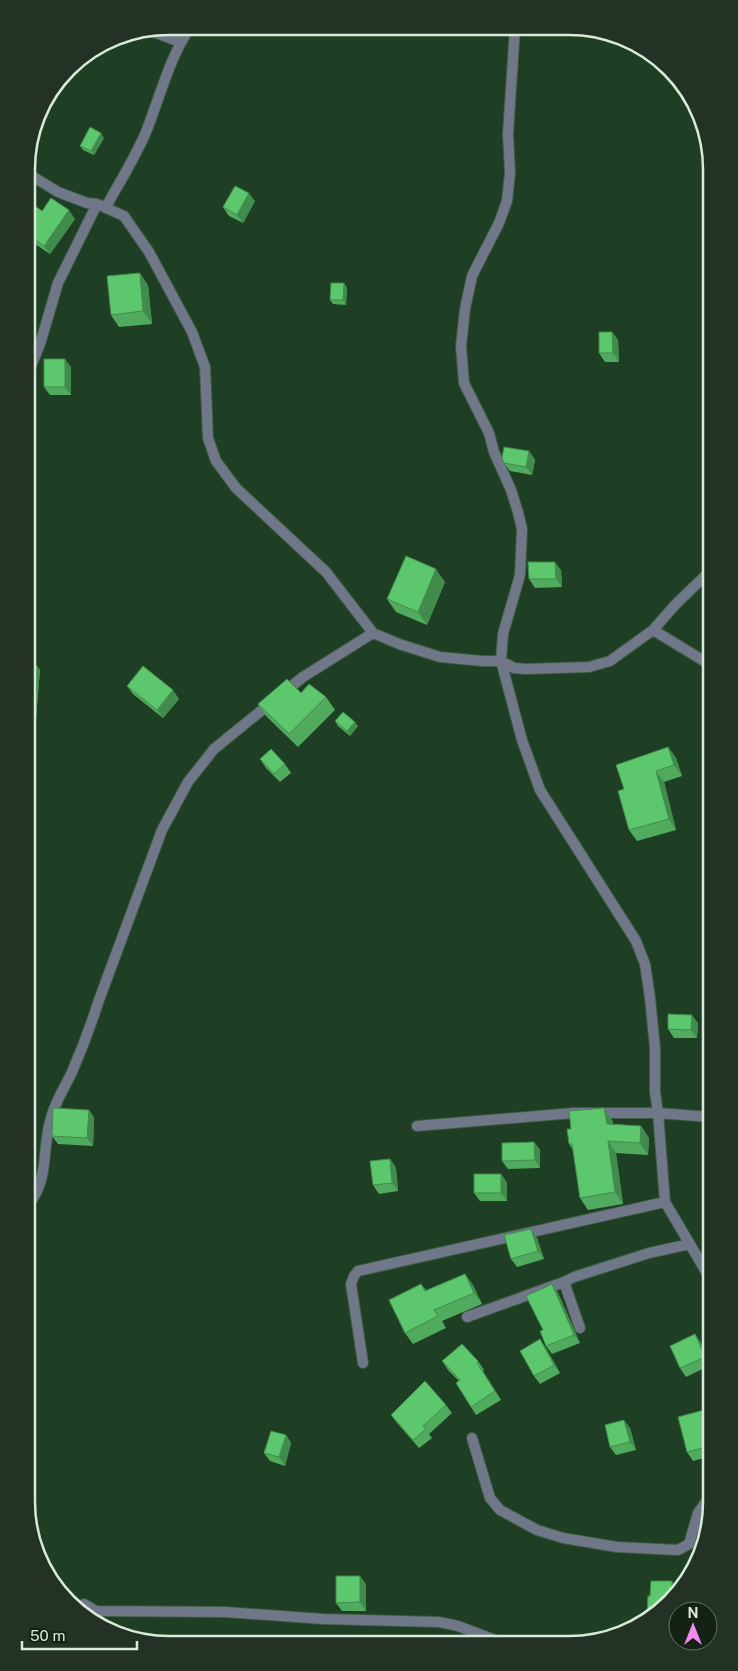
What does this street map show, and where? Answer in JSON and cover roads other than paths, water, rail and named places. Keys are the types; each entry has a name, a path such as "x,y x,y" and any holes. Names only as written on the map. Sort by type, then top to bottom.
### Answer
{"street":[{"path":"161,35 180,42"},
{"path":"35,356 58,283 101,206 145,134 180,42 185,35"},
{"path":"515,35 508,134 510,173 508,201 472,276 464,309 461,346 464,383 489,433 494,452 514,497 522,529 520,575 503,634 501,661 522,740 540,790 636,941 645,964 655,1048 655,1092 665,1202 703,1266"},
{"path":"35,178 58,192 101,206 124,216 149,252 192,332 204,368 208,438 216,461 236,488 326,572 373,634 440,657 501,661 514,668 526,669 588,667 610,661 653,630 703,578"},
{"path":"653,630 703,660"},
{"path":"35,1196 44,1177 46,1137 53,1111 72,1072 91,1024 162,830 188,782 214,749 303,677 373,634"},
{"path":"417,1126 573,1113 658,1113 703,1116"},
{"path":"363,1362 351,1284 358,1272 665,1202"},
{"path":"467,1317 574,1277 649,1253 690,1244"},
{"path":"564,1282 580,1328"},
{"path":"472,1438 490,1498 500,1510 537,1530 563,1538 618,1547 678,1550 689,1544 698,1513 703,1506"},
{"path":"84,1604 96,1612 225,1612 323,1619 439,1622 458,1626 484,1636"}]}
